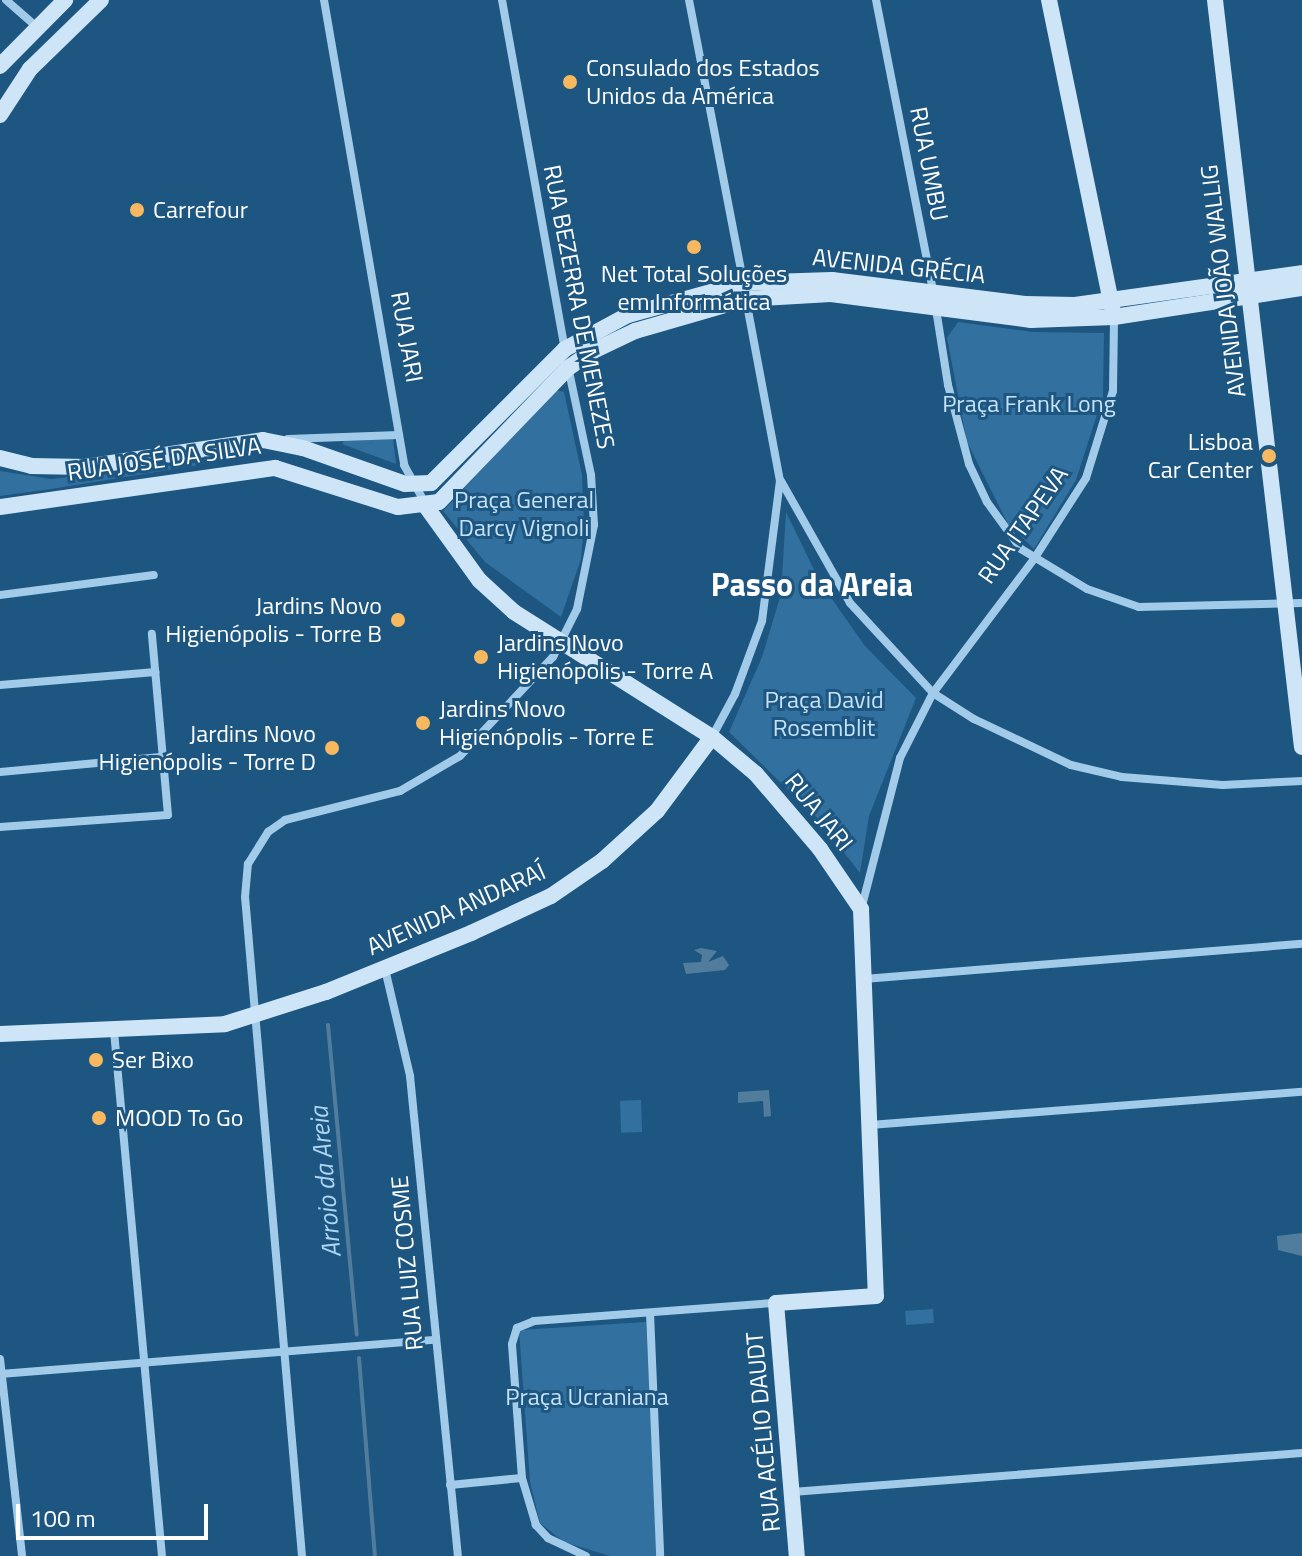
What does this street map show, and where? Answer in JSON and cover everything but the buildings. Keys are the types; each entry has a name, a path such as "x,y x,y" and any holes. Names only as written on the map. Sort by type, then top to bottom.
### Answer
{"main road":[{"path":"2,63 65,0"},
{"path":"0,115 30,69 101,0"},
{"name":"RUA ITAPEVA","path":"1049,0 1112,310"},
{"name":"AVENIDA JOÃO WALLIG","path":"1215,0 1247,289 1293,603 1302,747"},
{"name":"AVENIDA GRÉCIA","path":"414,485 439,481 565,349 628,315 745,291 934,298 1112,310 1247,289 1302,273"},
{"name":"AVENIDA GRÉCIA","path":"1247,289 1302,288"},
{"name":"AVENIDA GRÉCIA","path":"425,505 451,494 568,368 635,331 745,291"},
{"name":"RUA JOSÉ DA SILVA","path":"0,458 31,466 85,467 263,440 303,448 414,485"},
{"name":"RUA JOSÉ DA SILVA","path":"0,507 275,468 398,507 425,505"},
{"name":"RUA JARI","path":"425,505 452,548 514,612 712,737 793,813 861,909"},
{"path":"398,507 423,519 452,548"},
{"name":"AVENIDA ANDARAÍ","path":"0,1034 225,1024 385,968 551,896 602,861 657,811 712,737"},
{"path":"776,1303 876,1296 861,909"},
{"name":"RUA ACÉLIO DAUDT","path":"776,1303 797,1556"}],"street":[{"path":"6,0 37,27"},
{"name":"RUA JARI","path":"324,0 399,435 414,485 425,505"},
{"name":"RUA BEZERRA DE MENEZES","path":"302,1556 281,1352 245,897 248,864 268,832 285,820 400,791 460,756 521,694 561,643 585,583 594,525 591,475 568,368 502,0"},
{"name":"AVENIDA ANDARAÍ","path":"689,0 780,481 762,621 735,694 712,737"},
{"name":"RUA UMBU","path":"876,0 951,401 969,464 1006,531 1034,559 1087,589 1139,607 1293,603"},
{"name":"RUA ITAPEVA","path":"861,909 882,811 900,758 933,693 1034,559 1086,478 1107,420 1115,363 1112,310"},
{"name":"RUA JOSÉ DA SILVA","path":"263,440 399,435"},
{"path":"780,481 850,603 933,693 1022,745 1122,777 1223,785 1302,781"},
{"path":"0,595 154,575"},
{"path":"0,827 165,816 152,634"},
{"path":"0,685 155,672"},
{"path":"0,772 163,757"},
{"path":"864,979 1302,944"},
{"name":"RUA LUIZ COSME","path":"385,968 410,1076 458,1556"},
{"path":"114,1031 162,1556"},
{"path":"870,1125 1302,1092"},
{"path":"586,1556 548,1538 536,1525 522,1478 512,1344 517,1328 534,1321 776,1303"},
{"path":"650,1313 660,1556"},
{"path":"1,1374 434,1340"},
{"path":"0,1359 22,1556"},
{"path":"792,1492 1302,1453"},
{"path":"450,1485 522,1478"}],"green space":[{"name":"Praça Frank Long","path":"958,322 1033,332 1104,333 1103,396 1076,480 1034,549 1008,524 967,442 947,338"},
{"name":"Praça General Darcy Vignoli","path":"556,390 564,392 582,475 584,524 581,559 561,617 485,562 443,511"},
{"path":"393,439 396,464 342,444 344,441"},
{"path":"255,456 0,496 0,471 51,479"},
{"name":"Praça David Rosemblit","path":"786,512 820,582 865,646 916,698 869,816 860,873 817,818 729,732 762,657 781,594"},
{"path":"641,1100 642,1132 621,1133 620,1101"},
{"path":"933,1309 934,1323 906,1325 905,1311"},
{"name":"Praça Ucraniana","path":"646,1322 658,1556 610,1556 564,1542 540,1523 530,1482 519,1330"}],"shaded area":[{"path":"694,950 717,951 708,962 723,956 729,965 725,970 686,974 683,963 701,962 702,955"},
{"path":"769,1090 771,1116 764,1117 763,1101 738,1103 738,1092"},
{"path":"1302,1233 1302,1256 1278,1250 1277,1236"}],"waterway":[{"name":"Arroio da Areia","path":"328,1025 357,1335"},
{"name":"Arroio da Areia","path":"359,1358 375,1556"}],"place":[{"name":"Consulado dos Estados Unidos da América","path":"570,82"},
{"name":"Carrefour","path":"137,210"},
{"name":"Net Total Soluções em Informática","path":"694,247"},
{"name":"Lisboa Car Center","path":"1269,456"},
{"name":"Jardins Novo Higienópolis - Torre B","path":"398,620"},
{"name":"Jardins Novo Higienópolis - Torre A","path":"481,657"},
{"name":"Jardins Novo Higienópolis - Torre E","path":"423,723"},
{"name":"Jardins Novo Higienópolis - Torre D","path":"332,748"},
{"name":"Ser Bixo","path":"96,1060"},
{"name":"MOOD To Go","path":"99,1118"}],"district":[{"name":"Passo da Areia","path":"812,584"}]}
